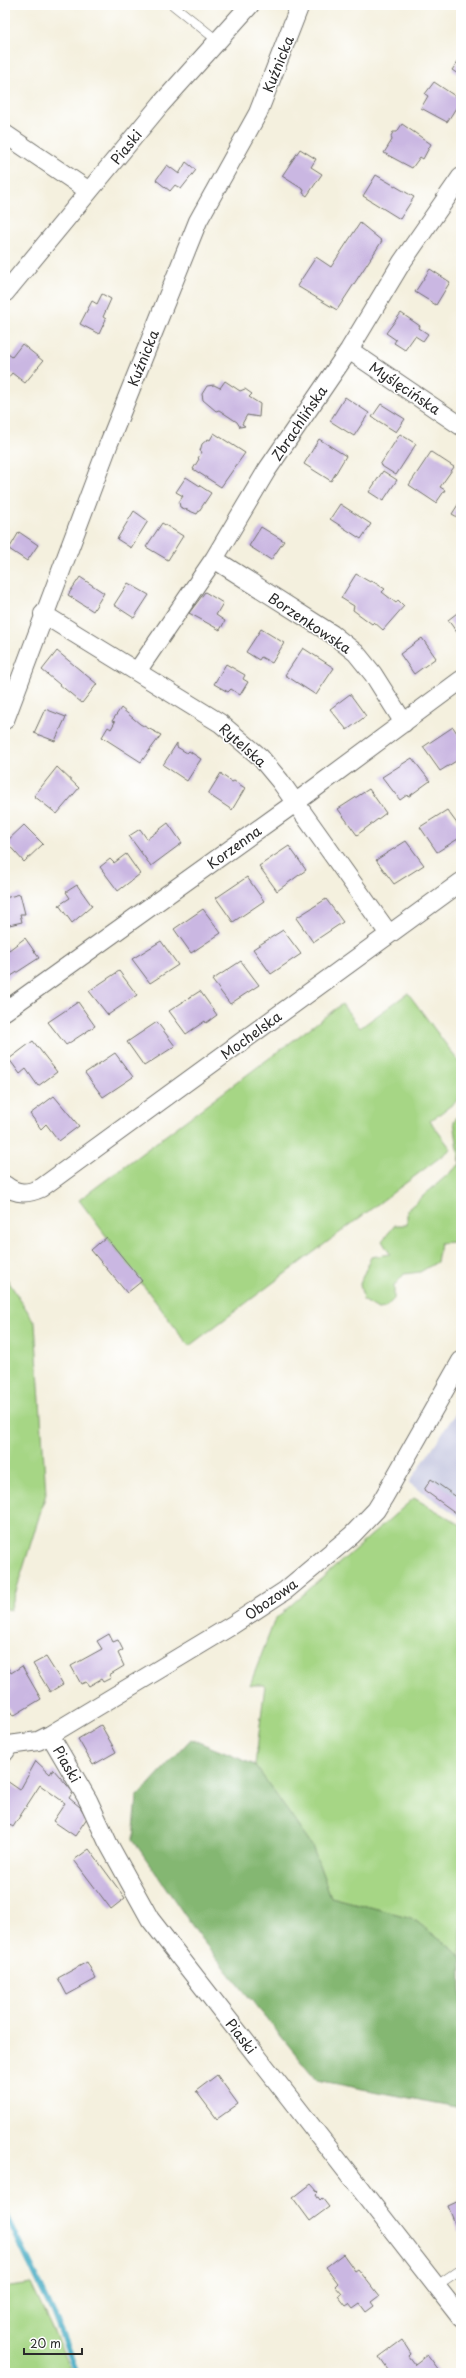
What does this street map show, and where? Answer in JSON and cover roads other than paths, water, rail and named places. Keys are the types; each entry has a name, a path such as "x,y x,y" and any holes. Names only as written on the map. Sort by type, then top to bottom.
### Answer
{"street":[{"name":"Piaski","path":"5,293 161,104 250,5"},
{"name":"Kuźnicka","path":"5,720 43,614 109,443 198,220 258,113 300,5"},
{"path":"5,134 90,191"},
{"name":"Zbrachlińska","path":"138,670 214,560 267,470 349,350 402,262 461,177"},
{"name":"Myślęcińska","path":"349,350 461,426"},
{"name":"Borzenkowska","path":"214,560 332,634 356,654 373,674 404,723"},
{"name":"Rytelska","path":"43,614 138,670 220,723 243,740 260,757 295,803 389,934"},
{"name":"Korzenna","path":"5,1011 295,803 461,680"},
{"name":"Mochelska","path":"5,1185 18,1193 31,1193 41,1188 461,882"},
{"name":"Obozowa","path":"6,1745 38,1741 50,1735 231,1626 286,1590 352,1535 376,1510 461,1361"},
{"name":"Piaski","path":"50,1735 88,1800 108,1843 150,1919 461,2318"}],"lane":[{"path":"174,5 218,41"},
{"path":"436,2286 461,2269"}],"waterway":[{"path":"5,2212 53,2312 77,2373"}]}
